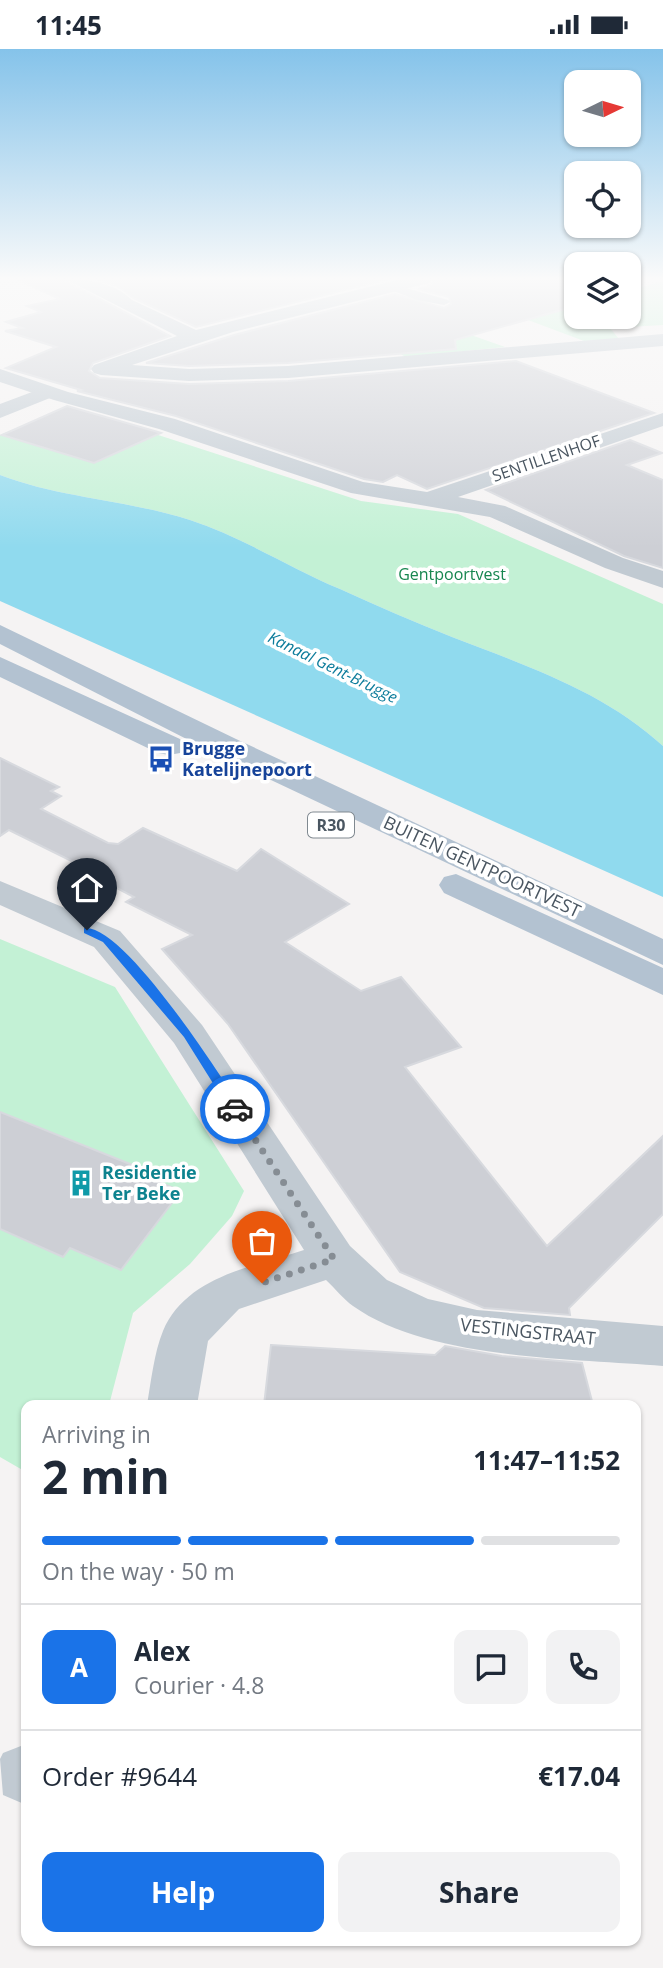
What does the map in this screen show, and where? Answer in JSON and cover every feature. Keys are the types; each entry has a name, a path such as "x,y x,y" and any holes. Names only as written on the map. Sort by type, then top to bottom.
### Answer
{"main road":[{"name":"BUITEN GENTPOORTVEST","path":"0,633 225,746 663,953"},
{"name":"BUITEN GENTPOORTVEST","path":"0,666 663,983"}],"street":[{"path":"0,412 106,369"},
{"path":"88,375 188,376 327,369"},
{"path":"0,375 167,424 359,488 496,511 614,563 663,580"},
{"path":"0,403 23,402"},
{"name":"SENTILLENHOF","path":"430,500 663,419"},
{"name":"VESTINGSTRAAT","path":"0,892 107,939 188,1034 334,1259 370,1293 419,1317 477,1331 663,1346"},
{"path":"173,1400 186,1332 222,1296 334,1259"}],"green space":[{"name":"Gentpoortvest","path":"52,413 109,419 361,501 458,514 663,604 663,746 616,710 590,695 536,670 382,608 209,527 166,513 46,489 0,475 0,435"},
{"path":"0,939 115,987 244,1191 232,1216 190,1264 133,1313 110,1400 21,1400 21,1469 0,1457"}],"water":[{"name":"Kanaal Gent-Brugge","path":"0,475 46,489 166,513 209,527 382,608 563,682 616,710 663,746 663,897 0,601"}],"building":[{"path":"8,369 90,369 89,371 100,378 189,384 288,381 430,369 536,369 654,413 427,489 397,475 383,482 364,479 176,416 77,391 81,390"},
{"path":"67,406 161,433 94,463 2,435"},
{"path":"630,440 662,453 627,465 663,480 663,568 624,556 486,490"},
{"path":"0,758 59,787 51,791 61,796 41,809 108,843 118,844 143,828 237,871 261,849 349,904 285,942 361,991 401,977 461,1047 405,1067 547,1246 663,1136 663,1214 569,1308 570,1315 484,1308 400,1272 228,1024 162,949 192,935 126,902 134,897 109,884 112,881 9,830 0,836"},
{"name":"Residentie Ter Beke","path":"0,1112 145,1170 141,1175 181,1191 121,1270 70,1248 63,1257 0,1229"},
{"path":"271,1345 435,1355 445,1346 502,1356 582,1363 592,1400 265,1400"}],"way so far":[{"path":"235,1109 334,1259 262,1283"}],"place":[{"name":"Brugge Katelijnepoort","path":"161,759"},
{"name":"Residentie Ter Beke","path":"81,1183"}],"route":[{"path":"87,930 107,939 188,1034 235,1109"}]}
